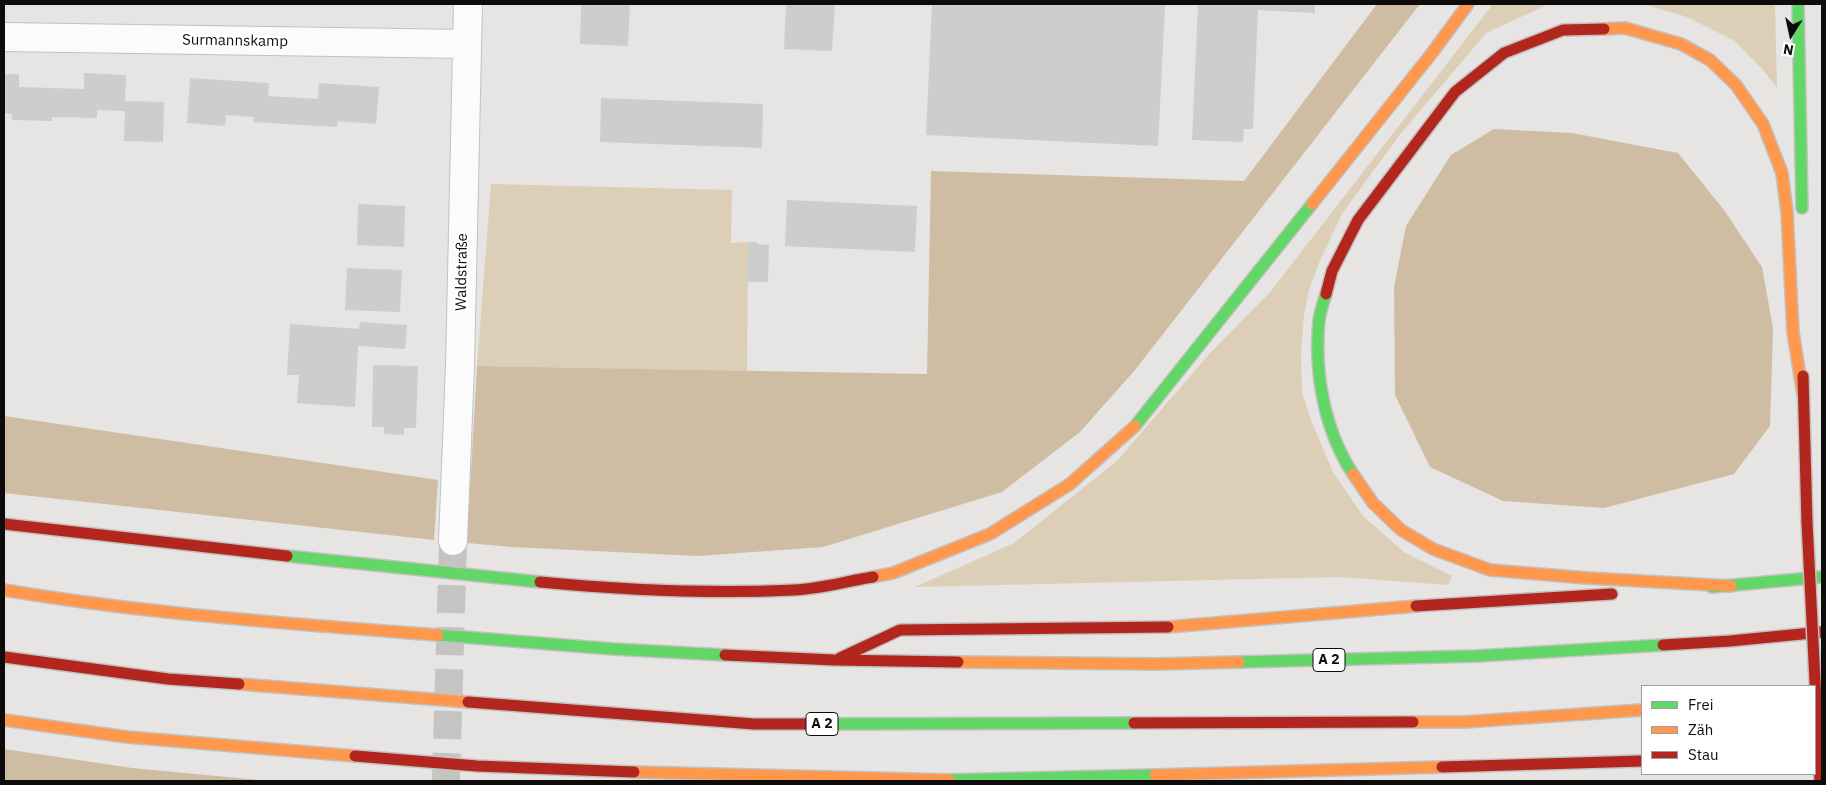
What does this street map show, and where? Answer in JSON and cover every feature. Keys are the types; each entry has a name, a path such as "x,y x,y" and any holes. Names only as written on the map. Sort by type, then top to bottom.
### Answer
{"highway":[{"path":"4,524 386,568 587,586 691,590 796,590 893,573 990,534 1070,484 1134,427 1432,53 1468,4"},
{"path":"1798,4 1802,221"},
{"path":"1731,586 1587,578 1490,570 1433,550 1401,530 1373,503 1350,469 1331,431 1318,374 1318,320 1332,271 1358,220 1456,92 1469,81 1504,52 1563,30 1625,28 1681,44 1710,60 1736,85 1763,124 1782,173 1787,212 1793,332 1803,395"},
{"path":"1802,289 1807,522 1815,685"},
{"path":"834,660 900,630 1150,628 1434,605 1731,586 1822,577"},
{"name":"A 2","path":"4,590 76,602 330,627 613,649 834,660 1158,664 1476,656 1730,641 1822,632"},
{"name":"A 2","path":"4,657 168,679 754,724 1464,722 1641,710"},
{"path":"1816,701 1820,781"},
{"path":"4,720 127,737 477,766 665,773 963,780 1641,761"},
{"path":"477,766 566,781"},
{"path":"1626,772 1641,768"}],"street":[{"name":"Waldstraße","path":"453,541 460,366 468,4"},
{"name":"Surmannskamp","path":"4,37 467,44"}],"shaded area":[{"path":"1377,4 1420,4 1135,370 1080,432 1002,492 823,547 698,556 467,543 477,366 927,374 931,171 1244,181"},
{"path":"1493,4 1549,4 1486,33 1398,137 1342,214 1319,263 1309,290 1304,315 1301,354 1302,392 1311,420 1333,472 1363,516 1405,553 1452,576 1448,585 1340,577 915,587 1014,543 1117,461 1211,352 1271,291"},
{"path":"1643,4 1775,4 1777,88 1763,70 1735,41 1687,17"},
{"path":"1494,129 1572,133 1678,153 1724,210 1762,267 1773,328 1770,426 1734,474 1604,508 1503,501 1430,467 1395,395 1394,287 1406,226 1451,155"},
{"path":"491,184 732,190 731,243 748,242 747,371 477,366"},
{"path":"4,416 438,480 434,540 4,493"},
{"path":"4,749 132,768 270,781 4,781"}],"building":[{"path":"581,4 630,4 628,46 580,44"},
{"path":"786,4 835,4 832,51 784,49"},
{"path":"932,4 1165,4 1158,146 926,135"},
{"path":"1198,4 1315,4 1315,13 1258,10 1253,129 1244,129 1243,142 1192,140"},
{"path":"84,73 126,75 125,101 164,102 163,142 124,141 125,111 97,110 97,118 52,117 52,121 12,120 12,114 4,113 4,74 19,74 19,87 84,89"},
{"path":"190,78 269,83 268,96 318,99 319,83 379,87 376,124 338,121 337,127 253,122 254,117 226,115 225,126 187,123"},
{"path":"601,98 763,104 762,148 600,142"},
{"path":"787,200 917,206 915,252 785,246"},
{"path":"358,204 405,206 404,247 357,245"},
{"path":"748,242 769,245 768,282 747,282"},
{"path":"347,268 402,270 400,312 345,310"},
{"path":"360,322 407,325 405,349 358,346 355,407 297,403 299,375 287,375 290,324 359,329"},
{"path":"373,365 418,366 416,428 404,428 404,435 384,434 384,427 372,427"}],"tunnel":[{"path":"446,781 453,541"}],"traffic: fast":[{"path":"1798,4 1802,208"},
{"path":"1135,426 1312,204"},
{"path":"1326,294 1319,320 1318,360 1320,380 1328,420 1343,457 1353,474"},
{"path":"287,556 540,582"},
{"path":"1712,587 1822,577"},
{"path":"438,635 613,649 725,655"},
{"path":"1239,662 1476,656 1663,645"},
{"path":"820,724 1134,723"},
{"path":"949,780 1155,775"}],"traffic: slow":[{"path":"1312,204 1432,53 1468,4"},
{"path":"1604,29 1625,28 1681,44 1710,60 1736,85 1763,124 1782,173 1787,212 1793,332 1803,395"},
{"path":"873,577 893,573 990,534 1070,484 1135,426"},
{"path":"1353,474 1373,503 1401,530 1433,549 1490,570 1587,578 1731,586"},
{"path":"4,590 166,612 438,635"},
{"path":"1168,627 1416,606"},
{"path":"958,662 1158,664 1239,662"},
{"path":"239,684 468,702"},
{"path":"1413,722 1464,722 1641,710"},
{"path":"4,720 127,737 355,756"},
{"path":"1155,775 1442,767"},
{"path":"634,772 949,780"}],"traffic: jam":[{"path":"1326,294 1332,271 1358,220 1455,92 1504,53 1563,30 1604,29"},
{"path":"1803,376 1807,522"},
{"path":"1807,522 1815,685"},
{"path":"4,524 287,556"},
{"path":"540,582 603,587 731,592 814,588 873,577"},
{"path":"1416,606 1612,594"},
{"path":"840,658 900,630 1168,627"},
{"path":"1663,645 1822,632"},
{"path":"725,655 834,660 958,662"},
{"path":"4,657 168,679 239,684"},
{"path":"1816,701 1820,781"},
{"path":"468,702 754,724 820,724"},
{"path":"1134,723 1413,722"},
{"path":"355,756 477,766 634,772"},
{"path":"1442,767 1641,761"}]}
